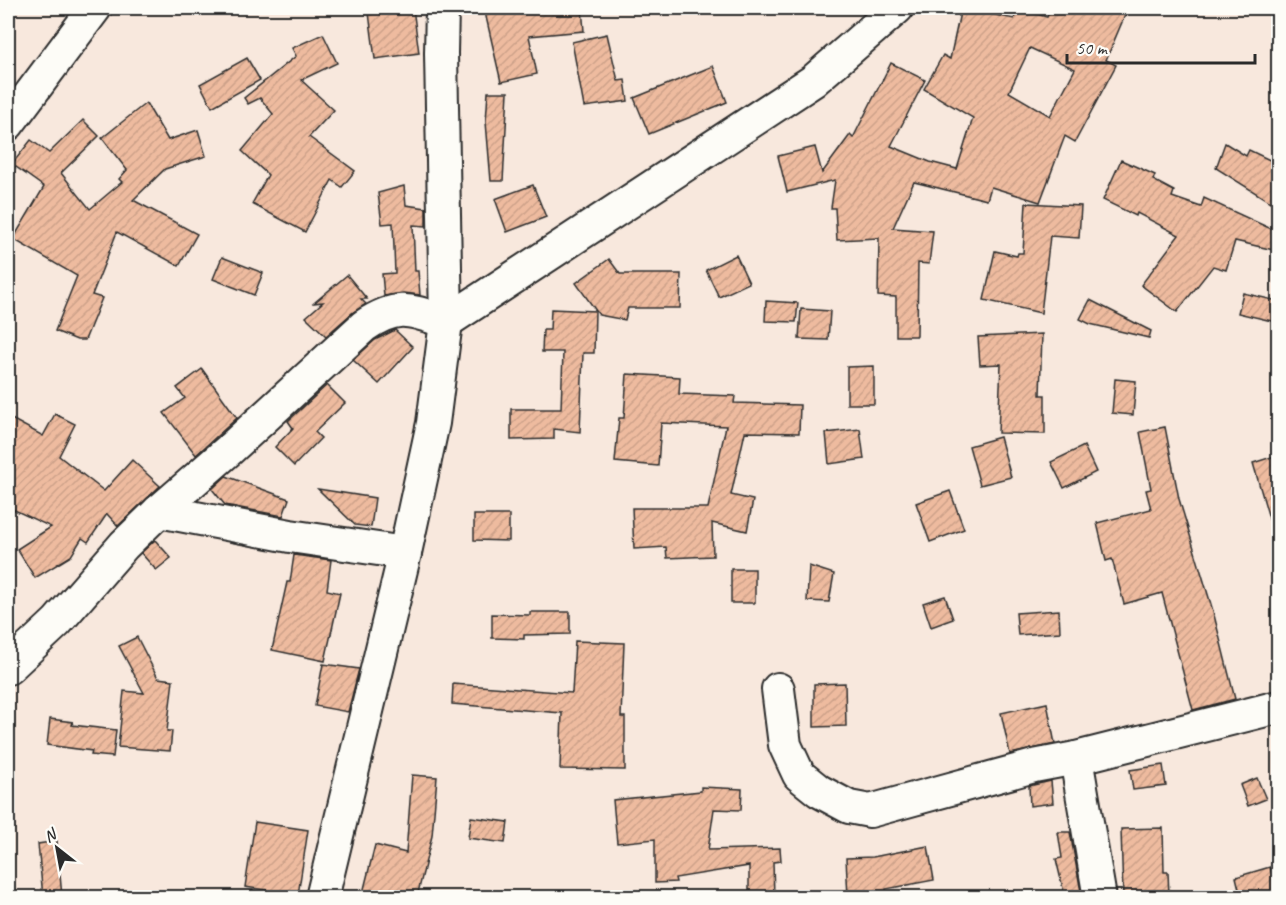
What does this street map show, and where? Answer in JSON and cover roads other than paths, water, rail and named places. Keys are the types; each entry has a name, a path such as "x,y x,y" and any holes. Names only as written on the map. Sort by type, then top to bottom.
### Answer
{"street":[{"path":"8,124 95,8"},
{"path":"322,897 405,553 433,423 446,322 442,8"},
{"path":"446,322 813,81 897,8"},
{"path":"8,668 57,622 124,545 159,511 364,326 382,314 400,310 415,311 446,322"},
{"path":"159,511 290,536 405,553"},
{"path":"778,688 785,745 799,775 819,791 849,807 870,811 1034,766 1076,758 1278,708"},
{"path":"1076,758 1100,897"}]}
